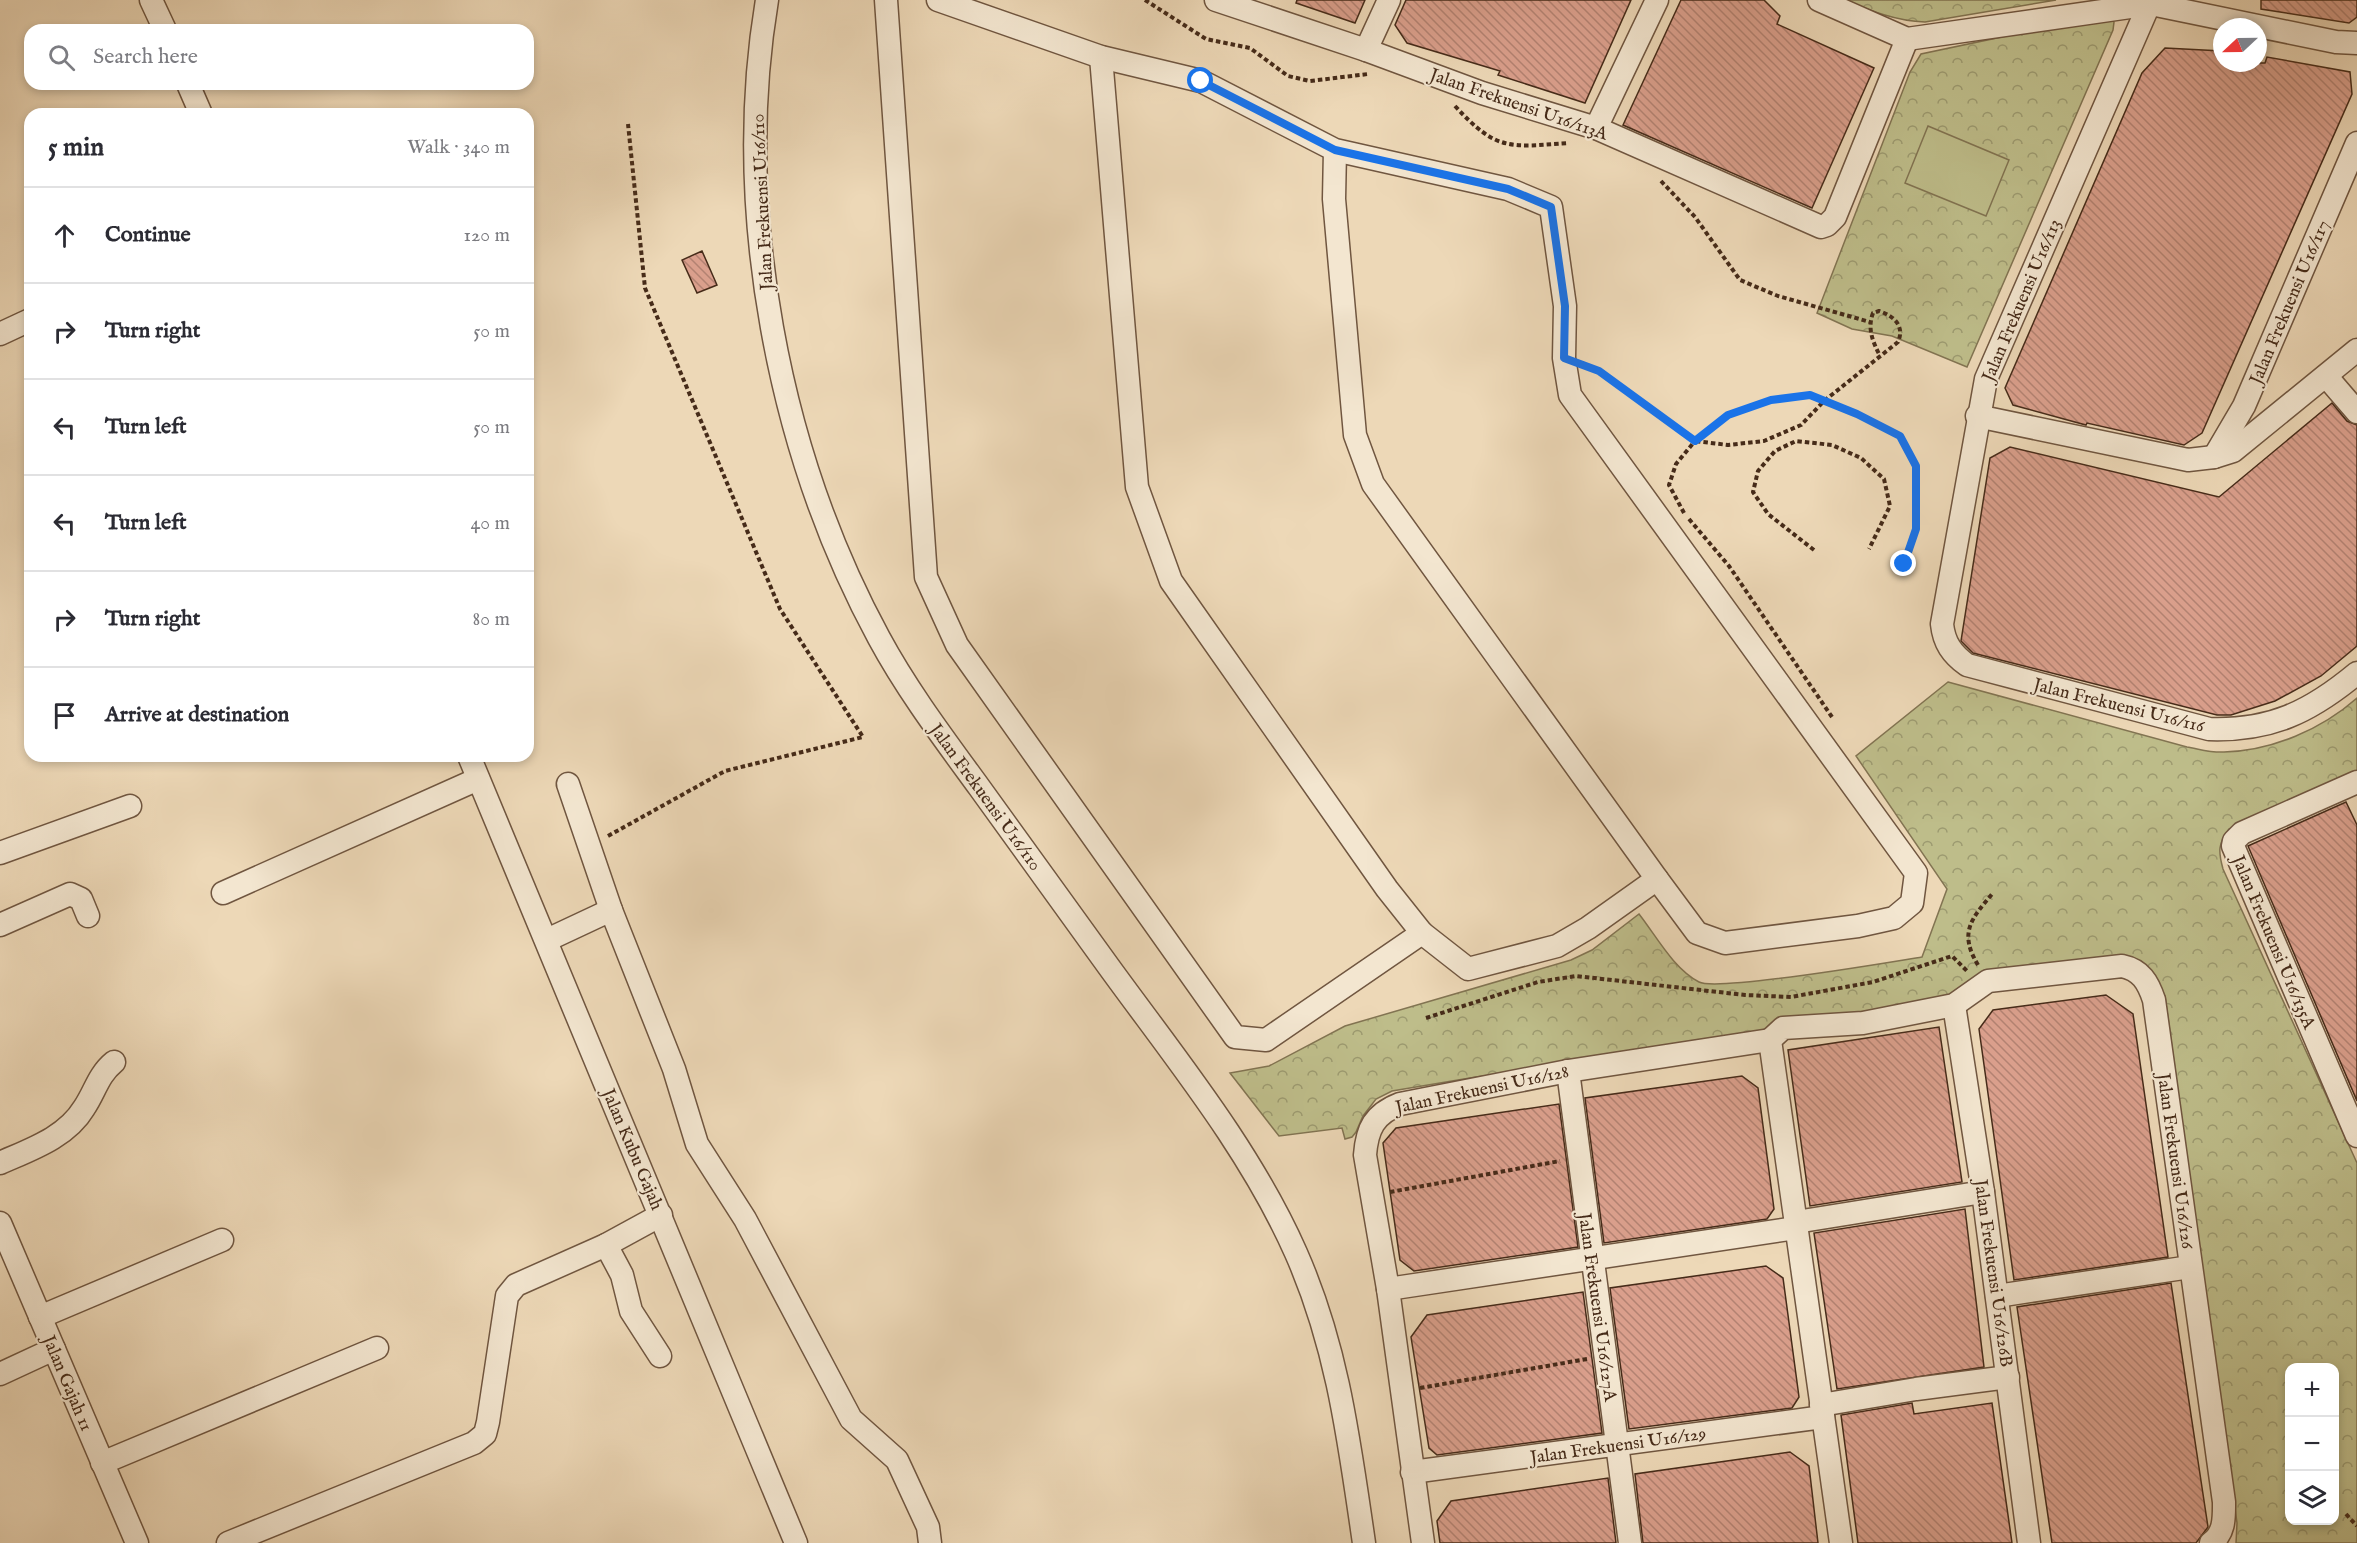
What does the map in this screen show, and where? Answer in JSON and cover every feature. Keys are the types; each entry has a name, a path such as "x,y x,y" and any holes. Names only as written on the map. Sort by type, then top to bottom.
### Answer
{"street":[{"path":"151,0 162,24"},
{"name":"Jalan Frekuensi U16/110","path":"767,0 756,117 759,208 767,300 786,388 810,479 856,593 881,642 931,721 1199,1091 1255,1176 1294,1248 1316,1300 1340,1388 1364,1543"},
{"path":"886,0 926,577 957,645 1235,1037 1266,1040 1422,933"},
{"path":"938,0 1101,57 1201,81 1335,150 1508,189 1551,207 1565,306 1564,358 1570,395 1916,873 1912,903 1894,918 1858,926 1725,943 1697,933 1657,879 1373,484 1355,435 1334,199 1335,150"},
{"name":"Jalan Frekuensi U16/113A","path":"1216,0 1366,50 1482,93 1596,128 1816,226 1827,225 1835,217 1907,39"},
{"path":"1366,50 1389,0"},
{"path":"1596,128 1657,0"},
{"path":"1819,0 1907,39 2151,2 2336,42 2357,43"},
{"name":"Jalan Frekuensi U16/113","path":"1948,646 1942,624 1977,416 1986,378 2151,2"},
{"path":"1101,57 1137,487 1171,580 1387,889 1422,933 1468,969 1557,946 1588,928 1657,879"},
{"path":"191,90 198,108"},
{"name":"Jalan Frekuensi U16/117","path":"2214,458 2244,406 2357,144"},
{"path":"0,334 24,323"},
{"path":"1977,416 2188,460 2214,458 2233,451 2357,350"},
{"path":"2326,376 2357,412"},
{"name":"Jalan Frekuensi U16/116","path":"1948,646 1967,665 2209,729 2242,730 2295,714 2322,699 2357,672"},
{"name":"Jalan Kubu Gajah","path":"471,762 795,1543"},
{"path":"223,893 478,779"},
{"name":"Jalan Frekuensi U16/135A","path":"2357,782 2242,833 2234,841 2233,846 2357,1136"},
{"path":"568,784 611,910 674,1069 697,1144 745,1219 851,1419 897,1460 928,1527 930,1543"},
{"path":"0,854 130,806"},
{"path":"0,925 70,894 81,899 88,916"},
{"path":"547,940 611,910"},
{"name":"Jalan Frekuensi U16/126","path":"1984,984 2122,966 2134,968 2142,976 2154,1000 2224,1502 2221,1533 2211,1543"},
{"path":"1954,1005 1984,984"},
{"name":"Jalan Frekuensi U16/128","path":"1423,1543 1388,1289 1365,1155 1366,1139 1376,1116 1387,1109 1568,1071 1770,1040 1783,1028 1863,1023 1954,1005"},
{"name":"Jalan Frekuensi U16/126B","path":"1954,1005 1983,1192 2029,1543"},
{"path":"1770,1040 1841,1543"},
{"path":"0,1163 50,1140 69,1126 84,1110 103,1072 114,1062"},
{"name":"Jalan Frekuensi U16/127A","path":"1568,1071 1577,1158 1594,1257 1630,1543"},
{"path":"1388,1289 1796,1225 1983,1192"},
{"path":"228,1543 474,1443 485,1434 507,1296 516,1285 606,1245 661,1215"},
{"name":"Jalan Gajah 11","path":"3,1236 137,1543"},
{"path":"40,1317 222,1240"},
{"path":"606,1245 622,1275 631,1311 660,1356"},
{"path":"1996,1296 2190,1267"},
{"path":"102,1462 377,1348"},
{"path":"0,1374 54,1349"},
{"name":"Jalan Frekuensi U16/129","path":"1412,1472 1617,1445 1822,1411 1916,1389 2008,1377"}],"path":[{"path":"1145,0 1206,39 1250,48 1288,76 1310,81 1372,73"},
{"path":"1454,104 1477,130 1497,142 1523,146 1576,142"},
{"path":"589,846 725,771 862,736 780,609 645,288 628,124"},
{"path":"1659,178 1695,217 1740,280 1778,296 1870,322"},
{"path":"1564,358 1599,371 1695,441 1728,445 1764,441 1801,425 1824,401 1898,342 1902,334 1900,327 1894,319 1879,311 1872,313 1870,322 1871,335 1880,356"},
{"path":"1834,720 1729,566 1685,515 1669,485 1676,464 1695,441 1728,415 1771,400 1810,395 1857,414 1900,436 1916,466 1916,529 1904,564"},
{"path":"1814,550 1768,514 1753,492 1758,471 1775,451 1796,441 1832,445 1861,458 1884,479 1890,506 1869,549"},
{"path":"1984,984 1973,957 1969,937 1970,921 1993,893"},
{"path":"1426,1018 1538,982 1576,976 1745,995 1791,997 1873,981 1952,956 1984,984"},
{"path":"1372,1195 1577,1158"},
{"path":"1402,1392 1605,1356"},
{"path":"2346,1515 2357,1526"}],"green space":[{"path":"1845,0 2056,0 1925,22 1894,18"},
{"path":"2108,18 2114,22 2113,30 1967,367 1892,336 1852,329 1817,313 1910,72 1921,54 2082,20"},
{"path":"1928,126 2009,160 1986,216 1905,183"},
{"path":"1948,682 2187,747 2219,752 2242,751 2278,743 2328,719 2357,698 2357,772 2229,829 2221,844 2220,857 2223,869 2357,1163 2357,1543 2236,1543 2237,1523 2165,996 2152,977 1996,971 1954,1006 1741,1042 1476,1077 1392,1091 1376,1099 1363,1116 1356,1132 1352,1137 1345,1139 1342,1128 1279,1136 1230,1073 1269,1066 1345,1026 1571,960 1592,950 1639,914 1681,969 1699,982 1712,984 1769,980 1922,957 1947,889 1856,756"}],"building":[{"path":"1297,0 1365,0 1355,23 1296,3"},
{"path":"1406,0 1631,0 1585,103 1498,75 1500,71 1407,43 1395,25"},
{"path":"1681,0 1764,0 1780,16 1777,24 1874,68 1812,208 1623,125"},
{"path":"2261,0 2357,0 2357,17 2349,23 2261,9"},
{"path":"2165,48 2213,51 2213,72 2267,72 2267,57 2350,72 2352,94 2202,433 2184,445 2087,423 2086,425 2013,405 2005,388 2142,73"},
{"path":"702,251 717,285 697,293 682,260"},
{"path":"2332,403 2347,421 2357,425 2357,646 2321,676 2275,701 2231,715 2217,715 1973,653 1961,641 1990,458 2010,447 2219,497"},
{"path":"2346,802 2357,825 2357,1101 2248,846"},
{"path":"2106,995 2133,1014 2168,1257 2014,1280 1979,1029 1993,1010"},
{"path":"1939,1027 1962,1182 1810,1206 1788,1050"},
{"path":"1742,1076 1758,1088 1774,1209 1767,1219 1604,1243 1585,1098"},
{"path":"1559,1104 1578,1247 1414,1271 1400,1260 1383,1143 1396,1128"},
{"path":"1965,1209 1984,1367 1837,1389 1814,1233"},
{"path":"1766,1266 1783,1278 1799,1397 1792,1408 1629,1429 1610,1288"},
{"path":"2171,1283 2208,1527 2196,1543 2052,1543 2017,1307"},
{"path":"1583,1292 1602,1433 1437,1455 1429,1448 1411,1337 1427,1315"},
{"path":"1912,1403 1914,1414 1992,1403 2012,1543 1858,1543 1841,1415"},
{"path":"1790,1452 1809,1466 1818,1543 1643,1543 1635,1474"},
{"path":"1608,1478 1616,1543 1440,1543 1437,1521 1451,1501"}],"route":[{"path":"1201,81 1335,150 1508,189 1551,207 1565,306 1564,358 1599,371 1695,441 1728,415 1771,400 1810,395 1857,414 1900,436 1916,466 1916,529 1904,564"}]}
